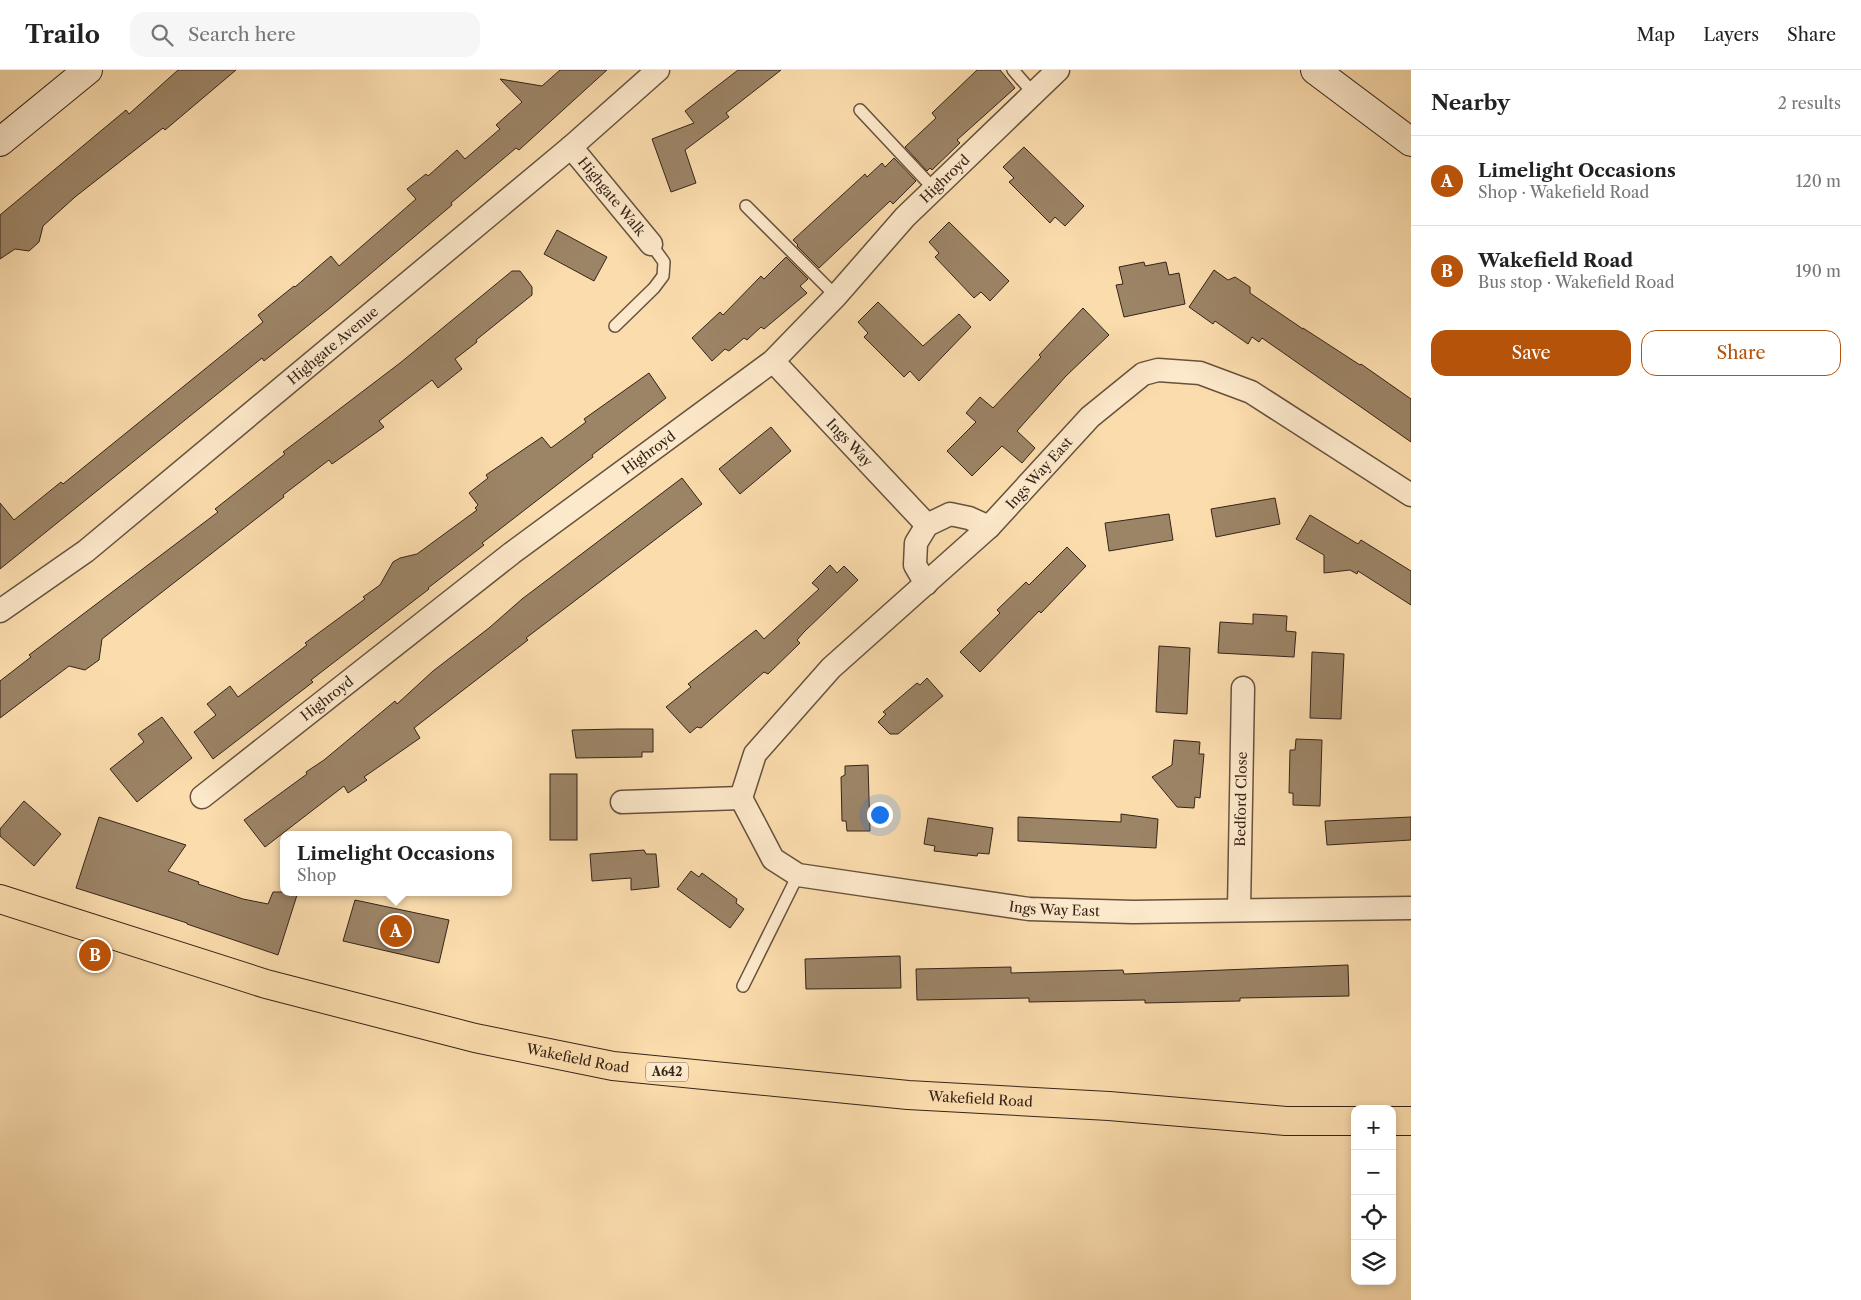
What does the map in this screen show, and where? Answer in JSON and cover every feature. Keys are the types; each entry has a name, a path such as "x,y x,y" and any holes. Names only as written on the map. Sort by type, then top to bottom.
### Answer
{"highway":[{"name":"Wakefield Road","path":"0,899 302,994 475,1038 613,1066 908,1095 1109,1106 1286,1121 1351,1121"},
{"path":"1396,1121 1411,1121"}],"street":[{"path":"0,142 88,70"},
{"name":"Highgate Avenue","path":"0,611 86,551 571,147 658,70"},
{"name":"Highroyd","path":"202,797 512,553 773,361 836,296 905,217 1058,70"},
{"path":"1315,70 1411,142"},
{"name":"Highgate Walk","path":"571,147 651,244"},
{"name":"Ings Way","path":"773,361 927,525"},
{"name":"Ings Way East","path":"1411,495 1251,392 1200,373 1158,370 1143,374 1090,416 989,527 831,668 755,754 741,798 773,859 798,875 1029,909 1133,912 1411,908"},
{"path":"926,584 915,565 916,543 927,525 950,514 969,518 989,527"},
{"name":"Bedford Close","path":"1239,909 1244,688"},
{"path":"622,802 741,798"}],"lane":[{"path":"1013,70 1033,93"},
{"path":"860,110 934,189"},
{"path":"746,206 836,296"},
{"path":"615,326 654,288 663,276 664,262 651,244"},
{"path":"743,986 798,875"}],"building":[{"path":"178,70 236,70 165,130 163,128 75,197 43,226 39,242 29,251 15,249 0,259 0,215 126,110 129,114"},
{"path":"560,70 607,70 519,150 516,148 451,203 452,205 331,307 264,361 262,358 0,569 0,503 14,520 61,482 63,484 263,322 258,315 331,256 339,266 416,199 407,189 426,174 428,176 457,150 465,159 500,129 496,125 522,102 500,79 542,86"},
{"path":"738,70 781,70 726,113 729,117 685,150 696,183 671,192 652,139 694,123 685,111"},
{"path":"977,70 1000,70 1015,88 957,140 960,143 932,170 930,168 927,171 905,147 936,118 932,113"},
{"path":"1024,147 1084,206 1065,226 1055,217 1050,223 1009,182 1014,178 1003,167"},
{"path":"894,158 916,181 893,204 890,201 819,268 793,240 865,174 867,177 882,163 885,167"},
{"path":"949,222 1009,281 990,301 981,292 974,298 935,257 939,253 929,242"},
{"path":"557,230 607,257 594,281 544,254"},
{"path":"786,257 808,279 800,286 807,293 764,329 761,327 747,340 744,338 729,351 725,349 712,361 692,338 720,312 723,315 761,276 764,279"},
{"path":"1144,262 1145,266 1166,262 1169,275 1179,273 1185,304 1124,317 1116,285 1123,284 1119,267"},
{"path":"1214,270 1228,280 1235,277 1250,287 1250,293 1303,329 1361,364 1411,399 1411,442 1262,338 1259,342 1252,337 1248,344 1215,321 1213,324 1189,307"},
{"path":"512,271 520,271 532,287 532,295 455,359 462,369 438,388 432,380 379,421 384,427 332,464 329,460 102,639 99,660 85,670 69,666 0,718 0,681 31,657 29,655 218,512 215,509 285,454 283,452 400,363"},
{"path":"878,302 923,346 959,314 971,327 919,381 910,371 904,377 864,337 868,333 858,322"},
{"path":"1083,308 1109,335 1066,376 1017,431 1035,448 1022,463 1002,446 972,476 947,451 976,422 966,413 980,397 993,408 1041,357 1039,355"},
{"path":"649,373 666,398 482,543 484,545 429,589 311,680 313,682 213,759 194,732 216,715 207,704 230,686 238,697 307,645 305,643 365,599 363,597 380,585 393,562 400,558 417,554 477,510 475,508 478,505 469,493 488,478 486,475 542,437 551,448 586,422 584,419"},
{"path":"771,427 791,451 740,494 719,469"},
{"path":"682,478 702,504 526,638 528,640 414,728 420,738 364,777 367,780 348,793 344,786 286,831 280,831 280,835 265,847 244,820 307,774 306,772 324,760 395,701 397,704 433,671 489,628 522,599"},
{"path":"1275,498 1280,524 1216,537 1211,509"},
{"path":"1169,514 1173,540 1109,551 1105,523"},
{"path":"1310,515 1358,544 1361,540 1411,571 1411,605 1358,571 1357,574 1350,570 1324,573 1324,555 1296,539"},
{"path":"1067,547 1086,566 980,672 960,652 1000,613 997,610 1026,582 1029,585"},
{"path":"830,565 837,573 844,566 858,580 804,632 797,640 800,643 768,674 764,672 701,728 697,727 690,733 666,707 691,687 688,684 756,630 764,639 819,589 812,583"},
{"path":"1253,614 1287,616 1286,631 1296,632 1294,657 1218,653 1220,622 1253,624"},
{"path":"1159,646 1190,648 1187,714 1156,712"},
{"path":"1312,652 1344,654 1341,719 1310,718"},
{"path":"927,678 943,696 898,734 890,734 878,722 886,714 883,712 917,683 920,685"},
{"path":"162,717 192,758 137,802 110,769 144,742 138,734"},
{"path":"653,729 653,752 642,752 642,757 576,758 572,730"},
{"path":"1296,739 1322,740 1320,806 1293,805 1293,793 1289,793 1290,750 1295,750"},
{"path":"1174,740 1200,742 1199,754 1204,754 1200,798 1195,797 1194,808 1177,807 1152,777 1172,765"},
{"path":"868,765 870,831 847,831 846,821 842,821 841,777 845,775 845,766"},
{"path":"550,774 577,774 577,840 550,840"},
{"path":"24,801 61,834 34,866 0,836 0,829"},
{"path":"1121,814 1158,819 1156,848 1018,841 1018,817 1121,822"},
{"path":"99,817 186,845 168,871 199,882 198,884 243,899 268,904 273,892 280,892 280,896 297,896 278,955 187,923 76,888"},
{"path":"1411,817 1411,840 1327,845 1325,821"},
{"path":"928,818 993,828 989,854 978,853 977,856 934,851 935,846 924,844"},
{"path":"644,850 646,854 656,854 659,887 631,890 631,878 592,881 590,854"},
{"path":"691,871 699,877 702,873 737,899 736,903 744,909 730,928 677,889"},
{"path":"355,900 449,920 439,963 343,941"},
{"path":"900,956 901,988 806,989 805,959"},
{"path":"1348,965 1349,996 1240,998 1240,1001 1145,1003 1145,1000 1029,1002 1029,998 917,1000 916,969 1011,967 1011,973 1123,970 1124,974"}],"place":[{"name":"Limelight Occasions","path":"396,931"},
{"name":"Wakefield Road","path":"95,955"}]}
